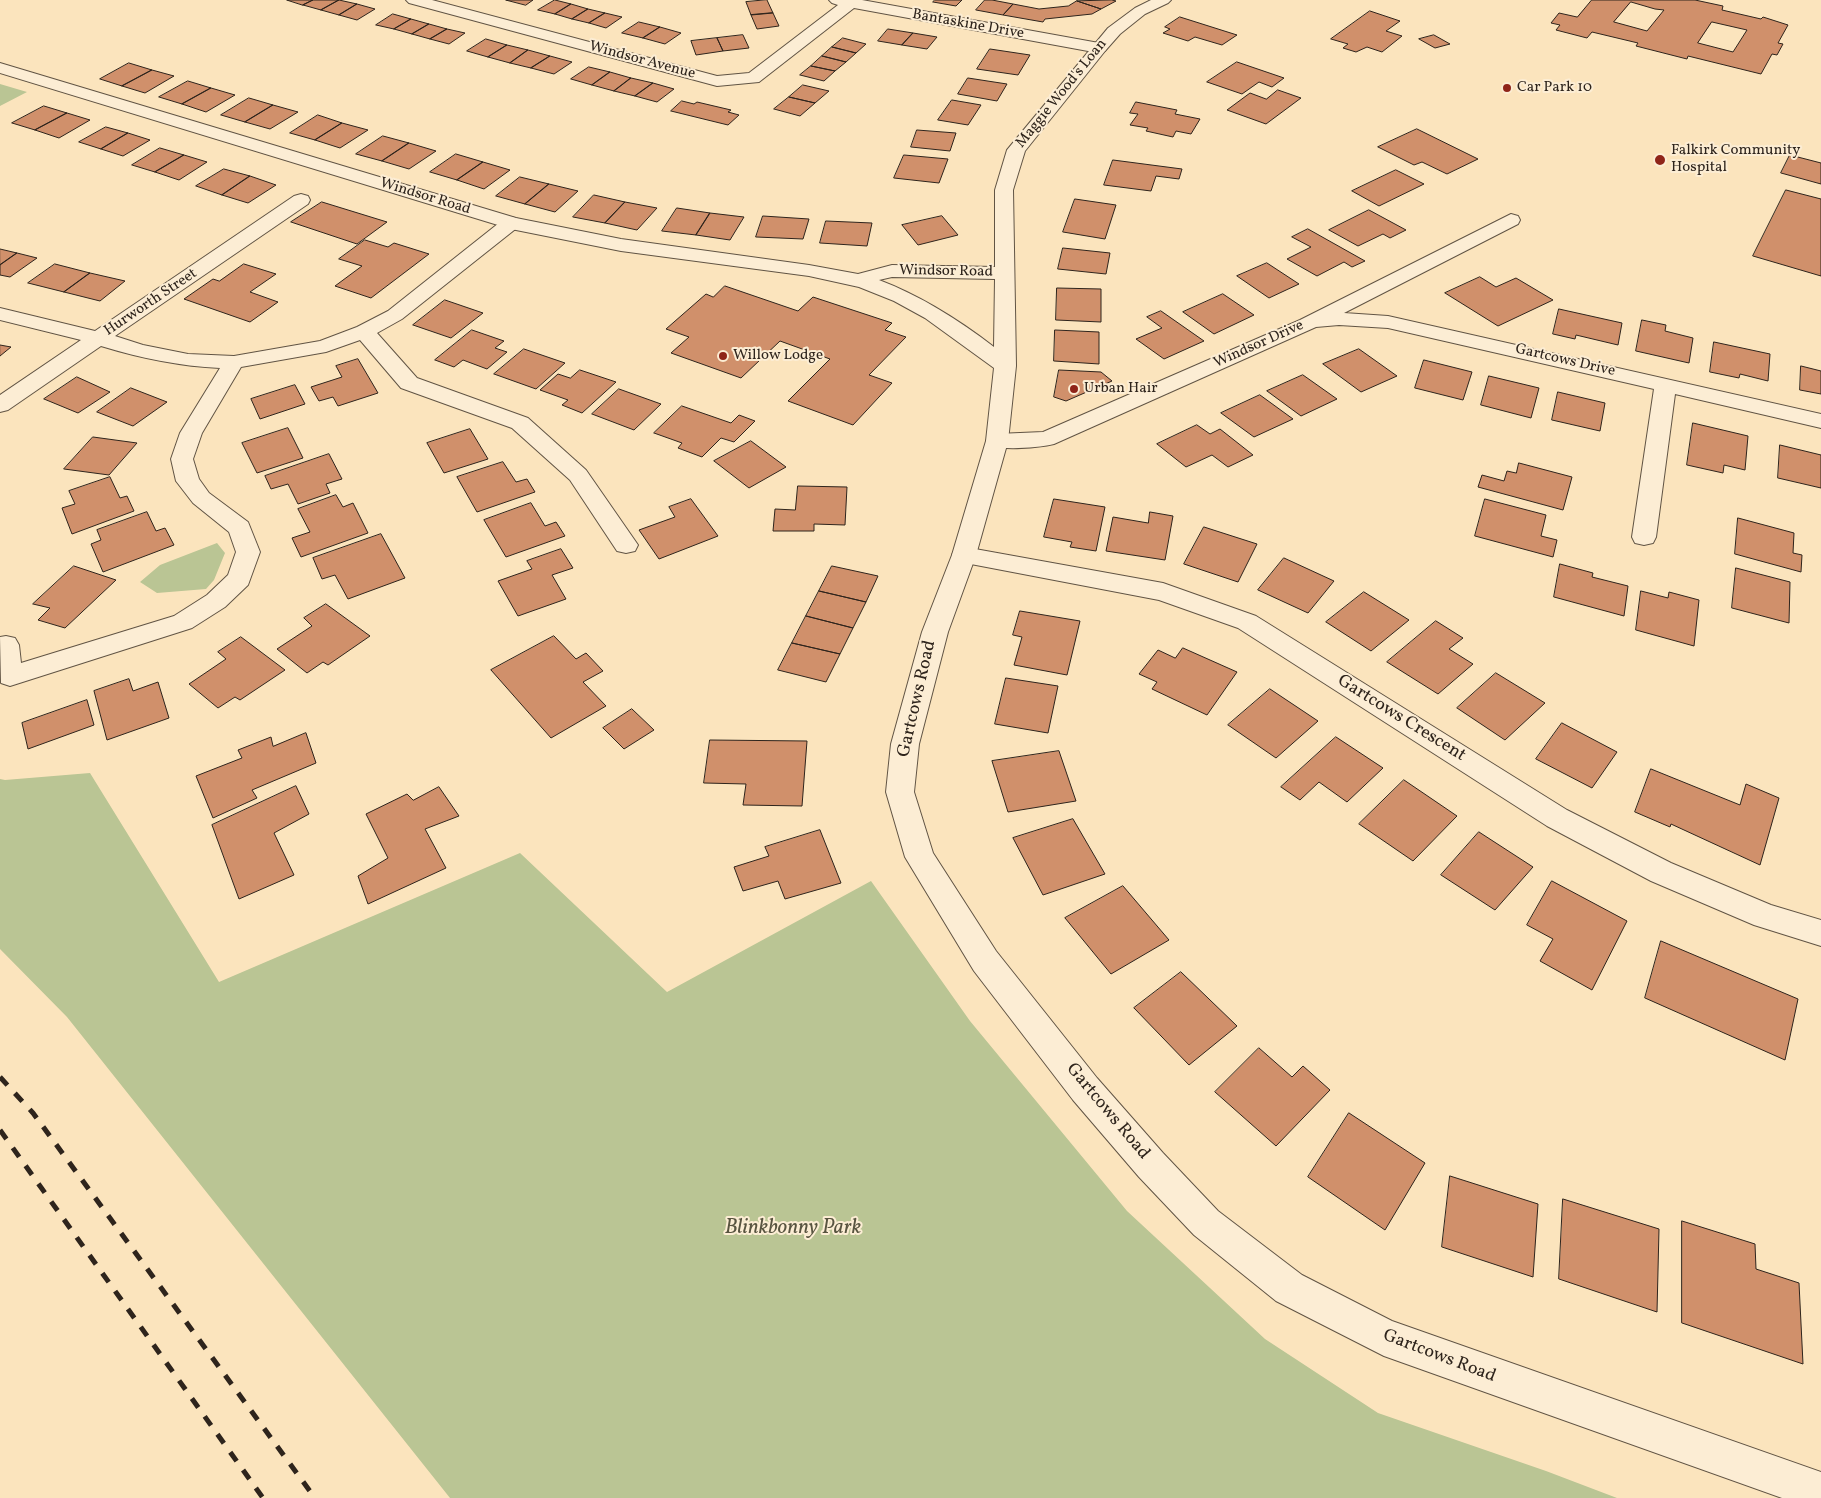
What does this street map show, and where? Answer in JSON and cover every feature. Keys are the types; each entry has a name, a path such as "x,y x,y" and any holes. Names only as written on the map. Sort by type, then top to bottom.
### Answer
{"street":[{"name":"Windsor Avenue","path":"414,0 717,81 754,78 844,2"},
{"name":"Maggie Wood's Loan","path":"1005,366 1004,190 1016,150 1114,31 1140,10 1162,0"},
{"name":"Bantaskine Drive","path":"844,2 1099,48"},
{"name":"Windsor Road","path":"0,68 511,223 579,238 660,252 812,271 859,281 882,288 918,304 960,330 1005,366"},
{"name":"Hurworth Street","path":"0,404 301,200"},
{"name":"Windsor Drive","path":"997,440 1046,439 1307,324 1511,220"},
{"path":"0,314 99,338 139,350 188,360 234,362 289,354 326,346 364,331 395,315 511,223"},
{"name":"Windsor Road","path":"859,281 892,271 1004,273"},
{"name":"Gartcows Drive","path":"1307,324 1339,319 1388,322 1821,421"},
{"path":"364,331 409,383 520,423 578,475 626,546"},
{"path":"6,645 10,676 183,622 216,601 239,579 248,552 240,528 201,498 188,482 182,459 191,433 234,362"},
{"name":"Gartcows Road","path":"1005,366 997,440 964,555 934,632 912,709 905,744 900,792 920,857 985,961 1085,1089 1206,1224 1289,1288 1384,1337 1821,1492"},
{"path":"1644,537 1665,385"},
{"name":"Gartcows Crescent","path":"964,555 1163,592 1247,622 1557,818 1661,872 1765,916 1821,933"}],"green space":[{"path":"0,84 27,92 0,106"},
{"path":"217,543 225,553 214,580 206,589 157,593 140,582 160,565"},
{"name":"Blinkbonny Park","path":"90,773 219,982 520,853 667,992 871,881 970,1021 1127,1211 1265,1339 1378,1413 1546,1471 1617,1498 450,1498 67,1017 0,949 0,779"}],"building":[{"path":"287,0 313,0 303,5"},
{"path":"313,0 339,0 321,10 303,5"},
{"path":"339,0 357,4 339,15 321,10"},
{"path":"506,0 533,0 526,5"},
{"path":"555,0 571,4 555,14 538,10"},
{"path":"767,0 773,13 751,15 746,2"},
{"path":"935,0 962,0 956,6 933,2"},
{"path":"985,0 1013,4 1003,15 976,10"},
{"path":"1592,0 1695,0 1723,6 1722,10 1761,19 1763,17 1788,25 1778,43 1783,44 1777,55 1772,54 1761,74 1688,56 1687,59 1636,46 1638,43 1592,32 1587,38 1556,30 1560,25 1551,23 1559,13 1577,17","holes":["1631,2 1655,9 1664,10 1647,31 1614,22","1712,22 1747,30 1733,52 1698,43"]},
{"path":"1077,1 1116,1 1101,9"},
{"path":"1077,1 1101,9 1092,14 1045,19 1043,22 1003,15 1013,4 1039,9 1068,6"},
{"path":"357,4 375,9 357,20 339,15"},
{"path":"571,4 588,9 572,19 555,14"},
{"path":"588,9 605,13 589,23 572,19"},
{"path":"1370,11 1400,21 1386,31 1402,36 1382,52 1367,47 1356,52 1343,48 1348,44 1331,39"},
{"path":"605,13 622,17 606,28 589,23"},
{"path":"773,13 779,26 757,29 751,15"},
{"path":"393,14 411,19 394,29 376,25"},
{"path":"1180,17 1237,35 1222,45 1195,37 1188,41 1163,33 1170,29 1165,27"},
{"path":"411,19 429,24 412,34 394,29"},
{"path":"639,22 660,27 643,38 622,33"},
{"path":"429,24 447,29 430,39 412,34"},
{"path":"660,27 681,33 665,44 643,38"},
{"path":"447,29 465,33 449,44 430,39"},
{"path":"888,29 913,33 902,45 878,41"},
{"path":"913,33 937,37 927,49 902,45"},
{"path":"743,35 749,48 723,51 717,38"},
{"path":"1434,35 1450,44 1435,48 1419,39"},
{"path":"717,38 723,51 696,55 691,41"},
{"path":"843,38 866,44 856,53 832,47"},
{"path":"486,39 507,45 488,57 467,51"},
{"path":"507,45 528,50 510,63 488,57"},
{"path":"832,47 856,53 846,62 822,56"},
{"path":"990,49 1030,55 1018,75 977,69"},
{"path":"528,50 550,56 531,68 510,63"},
{"path":"550,56 572,62 554,74 531,68"},
{"path":"822,56 846,62 835,71 811,66"},
{"path":"1237,62 1284,78 1272,87 1259,82 1242,94 1207,82"},
{"path":"129,63 152,70 122,86 100,79"},
{"path":"811,66 835,71 824,81 800,75"},
{"path":"589,67 610,72 592,85 571,79"},
{"path":"152,70 174,76 145,93 122,86"},
{"path":"610,72 631,78 614,91 592,85"},
{"path":"631,78 653,83 635,96 614,91"},
{"path":"968,78 1007,84 997,101 958,94"},
{"path":"188,81 211,88 182,104 159,97"},
{"path":"653,83 674,89 657,102 635,96"},
{"path":"803,85 829,91 815,103 789,97"},
{"path":"211,88 235,95 206,112 182,104"},
{"path":"1278,90 1301,98 1266,124 1227,110 1250,93 1266,99"},
{"path":"789,97 815,103 800,116 774,109"},
{"path":"249,98 273,105 245,122 221,115"},
{"path":"952,100 981,105 968,125 938,120"},
{"path":"682,101 694,104 697,102 731,110 728,112 739,115 728,125 671,111"},
{"path":"1136,102 1177,110 1175,114 1200,119 1191,134 1176,131 1173,137 1146,131 1148,128 1130,125 1138,114 1130,113"},
{"path":"273,105 298,112 270,129 245,122"},
{"path":"44,106 67,113 35,130 12,123"},
{"path":"67,113 90,120 59,138 35,130"},
{"path":"318,115 342,123 315,140 290,133"},
{"path":"342,123 368,130 340,148 315,140"},
{"path":"106,127 128,133 101,149 79,142"},
{"path":"1417,129 1478,159 1447,174 1422,162 1414,165 1378,147"},
{"path":"917,130 956,133 950,151 911,147"},
{"path":"128,133 150,140 123,156 101,149"},
{"path":"383,136 409,143 382,161 356,154"},
{"path":"409,143 436,151 409,169 382,161"},
{"path":"160,148 184,155 155,172 132,165"},
{"path":"456,154 483,162 457,180 430,172"},
{"path":"184,155 207,162 179,180 155,172"},
{"path":"904,155 948,159 939,183 894,178"},
{"path":"1790,155 1821,163 1821,184 1781,173"},
{"path":"1113,160 1182,169 1179,179 1156,176 1151,191 1104,185"},
{"path":"483,162 510,170 484,189 457,180"},
{"path":"224,169 250,176 222,195 196,186"},
{"path":"1396,170 1424,184 1379,206 1352,191"},
{"path":"250,176 276,185 248,203 222,195"},
{"path":"520,177 549,184 525,204 496,196"},
{"path":"549,184 578,191 555,212 525,204"},
{"path":"1786,190 1821,199 1821,276 1753,256"},
{"path":"594,195 625,202 605,223 573,217"},
{"path":"1075,199 1116,205 1105,239 1063,232"},
{"path":"322,202 387,222 357,244 291,222"},
{"path":"625,202 657,208 637,230 605,223"},
{"path":"677,208 710,213 696,235 662,231"},
{"path":"1369,210 1406,230 1390,238 1383,234 1358,246 1329,230"},
{"path":"710,213 744,217 730,240 696,235"},
{"path":"763,216 809,219 803,239 756,237"},
{"path":"942,216 958,235 918,245 902,225"},
{"path":"826,221 872,223 867,246 820,243"},
{"path":"1308,229 1365,261 1352,267 1344,262 1317,276 1287,259 1311,247 1292,237"},
{"path":"365,240 388,247 394,243 429,254 371,298 335,286 362,266 339,259"},
{"path":"1063,248 1110,253 1106,274 1058,269"},
{"path":"0,249 17,253 0,265"},
{"path":"17,253 37,258 10,277 0,275 0,265"},
{"path":"1267,263 1299,284 1269,298 1237,276"},
{"path":"55,264 90,273 64,292 28,283"},
{"path":"244,264 276,274 250,292 278,302 250,322 184,299 213,279 219,281"},
{"path":"90,273 125,281 100,301 64,292"},
{"path":"1480,277 1496,287 1516,278 1553,300 1498,326 1445,293"},
{"name":"Willow Lodge","path":"725,286 798,311 813,297 892,323 885,330 906,337 869,375 892,383 853,425 788,401 830,359 780,341 741,378 671,353 689,337 666,329 706,294 713,297"},
{"path":"1057,288 1101,289 1101,322 1056,320"},
{"path":"1223,294 1254,315 1214,334 1183,312"},
{"path":"445,300 483,313 451,338 413,325"},
{"path":"1559,309 1622,323 1618,345 1576,335 1575,339 1553,334"},
{"path":"1161,311 1204,341 1164,359 1136,339 1162,328 1147,317"},
{"path":"1642,320 1666,325 1665,331 1693,338 1689,363 1636,351"},
{"path":"472,330 504,341 495,348 507,352 487,369 463,360 454,367 435,360"},
{"path":"1055,330 1099,332 1099,364 1054,361"},
{"path":"1714,342 1770,354 1768,381 1740,374 1739,378 1710,372"},
{"path":"0,345 11,347 0,356"},
{"path":"524,349 565,363 536,389 494,374"},
{"path":"1359,349 1397,376 1361,392 1323,364"},
{"path":"358,359 378,393 338,406 333,397 319,401 311,387 342,377 336,366"},
{"path":"1424,360 1472,372 1463,400 1415,388"},
{"path":"1801,366 1821,371 1821,394 1800,390"},
{"path":"580,370 616,382 582,413 562,405 568,400 540,390 558,374 570,378"},
{"name":"Urban Hair","path":"1059,370 1101,372 1112,381 1066,401 1054,397"},
{"path":"1303,375 1337,399 1301,416 1267,391"},
{"path":"1489,376 1539,388 1531,418 1481,405"},
{"path":"77,377 110,392 78,413 44,399"},
{"path":"295,385 305,404 260,419 251,399"},
{"path":"131,388 167,402 133,426 97,412"},
{"path":"619,389 661,404 634,430 592,414"},
{"path":"1558,392 1605,403 1600,431 1552,420"},
{"path":"1260,395 1293,419 1254,437 1221,413"},
{"path":"682,406 731,423 739,415 755,421 734,442 721,438 702,457 678,448 682,443 654,433"},
{"path":"1693,423 1748,436 1745,470 1724,465 1723,473 1687,465"},
{"path":"1197,425 1210,434 1220,429 1253,455 1228,467 1212,455 1186,467 1157,444"},
{"path":"288,428 303,458 257,473 242,443"},
{"path":"470,429 488,459 444,473 427,443"},
{"path":"93,437 137,443 109,475 64,469"},
{"path":"751,441 786,467 749,488 714,461"},
{"path":"1780,445 1821,455 1821,488 1778,478"},
{"path":"329,454 342,479 326,484 330,493 298,504 288,484 271,489 265,476"},
{"path":"503,462 516,482 527,479 535,492 477,512 457,477"},
{"path":"1519,463 1572,477 1563,510 1478,487 1482,475 1504,481 1507,471 1516,473"},
{"path":"110,477 120,498 127,496 134,511 72,534 62,508 75,504 69,491"},
{"path":"798,486 847,487 845,525 814,524 814,531 773,531 775,509 795,510"},
{"path":"336,495 343,507 353,503 368,533 301,557 292,538 310,532 298,509"},
{"path":"691,499 718,536 659,559 639,530 675,517 669,507"},
{"path":"1054,499 1105,507 1096,551 1070,547 1072,542 1044,537"},
{"path":"1485,499 1546,515 1541,536 1557,540 1553,557 1475,536"},
{"path":"531,503 545,526 556,522 565,536 506,557 484,520"},
{"path":"147,512 156,531 165,528 174,545 103,572 91,544 101,540 97,530"},
{"path":"1150,512 1173,516 1165,560 1106,551 1113,517 1148,523"},
{"path":"1738,518 1794,533 1793,553 1802,555 1801,572 1735,554"},
{"path":"1204,527 1257,544 1238,582 1184,564"},
{"path":"381,534 405,578 348,599 335,575 322,579 313,558"},
{"path":"561,549 573,568 552,575 566,599 518,616 498,581 532,569 527,561"},
{"path":"1284,558 1334,581 1308,613 1258,590"},
{"path":"1560,564 1593,573 1592,577 1628,586 1624,616 1554,597"},
{"path":"74,566 116,580 65,628 38,620 50,608 33,604"},
{"path":"832,566 878,576 866,602 819,591"},
{"path":"1736,568 1790,582 1789,623 1732,608"},
{"path":"819,591 866,602 853,628 806,616"},
{"path":"1641,591 1668,598 1669,592 1699,600 1694,646 1636,630"},
{"path":"1364,592 1409,620 1371,651 1326,622"},
{"path":"326,604 370,636 328,665 323,662 307,673 277,649 312,626 304,618"},
{"path":"1020,611 1080,621 1067,675 1014,665 1022,637 1013,635"},
{"path":"806,616 853,628 840,654 792,643"},
{"path":"1436,621 1463,638 1449,649 1473,664 1438,694 1387,662"},
{"path":"554,636 576,659 586,653 603,671 583,682 606,706 551,738 491,670"},
{"path":"241,637 285,670 240,700 235,697 218,708 189,684 226,659 218,652"},
{"path":"792,643 840,654 826,682 778,670"},
{"path":"1183,648 1237,672 1207,715 1152,689 1157,682 1139,674 1158,650 1175,658"},
{"path":"1496,673 1545,703 1505,740 1457,708"},
{"path":"1006,678 1058,686 1048,733 995,724"},
{"path":"129,679 133,691 158,682 169,718 107,740 94,691"},
{"path":"1270,689 1318,721 1276,758 1228,725"},
{"path":"87,700 94,725 28,749 22,723"},
{"path":"632,709 654,730 624,749 603,728"},
{"path":"1562,723 1617,752 1592,788 1536,759"},
{"path":"306,733 316,763 252,790 257,798 213,818 196,776 242,758 238,750 271,737 273,746"},
{"path":"1336,737 1383,768 1347,802 1319,782 1300,800 1281,787"},
{"path":"710,740 807,741 802,806 743,805 746,784 704,783"},
{"path":"1059,751 1076,801 1008,812 992,761"},
{"path":"1651,769 1740,805 1746,784 1779,798 1760,865 1671,824 1670,827 1635,812"},
{"path":"1404,780 1457,816 1413,861 1359,824"},
{"path":"296,786 309,814 274,833 294,875 239,899 212,825"},
{"path":"439,787 459,816 425,829 446,868 368,904 358,876 388,858 366,814 407,794 413,800"},
{"path":"1073,819 1105,874 1043,895 1013,838"},
{"path":"820,830 841,883 785,899 778,881 743,891 734,867 769,856 765,847"},
{"path":"1479,832 1533,867 1495,910 1441,875"},
{"path":"1552,881 1627,921 1592,990 1540,961 1553,939 1527,925"},
{"path":"1123,886 1169,940 1111,974 1065,918"},
{"path":"1661,941 1798,999 1785,1060 1645,998"},
{"path":"1181,972 1237,1026 1189,1065 1134,1008"},
{"path":"1259,1048 1292,1077 1303,1066 1330,1090 1276,1146 1215,1092"},
{"path":"1349,1113 1425,1163 1385,1230 1308,1177"},
{"path":"1450,1176 1538,1204 1533,1277 1442,1247"},
{"path":"1563,1199 1659,1229 1657,1312 1559,1279"},
{"path":"1682,1221 1755,1244 1756,1269 1799,1283 1803,1364 1682,1323"}],"railway":[{"path":"0,1077 33,1113 315,1498"},
{"path":"0,1130 263,1498"}],"place":[{"name":"Car Park 10","path":"1507,88"},
{"name":"Falkirk Community Hospital","path":"1660,160"},
{"name":"Willow Lodge","path":"723,356"},
{"name":"Urban Hair","path":"1074,389"}]}
